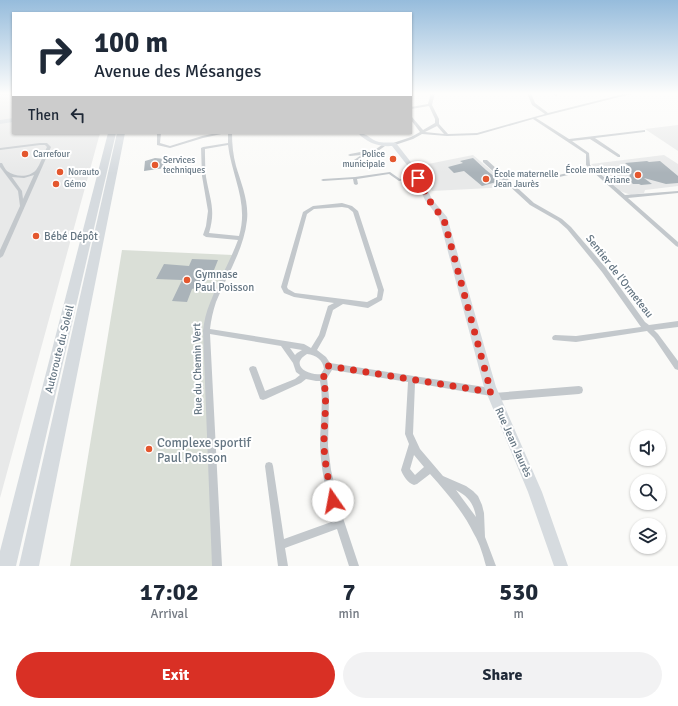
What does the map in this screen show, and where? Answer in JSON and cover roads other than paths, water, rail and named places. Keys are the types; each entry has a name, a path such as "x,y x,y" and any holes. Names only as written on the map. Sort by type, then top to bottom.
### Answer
{"highway":[{"name":"Autoroute du Soleil","path":"6,566 112,134"},
{"name":"Autoroute du Soleil","path":"29,566 121,134"}],"street":[{"path":"437,119 437,124 447,135"},
{"path":"421,133 447,135 486,132 530,119"},
{"path":"535,119 585,151 588,154 587,162 592,169 678,245"},
{"path":"0,121 12,120"},
{"path":"412,120 421,133"},
{"path":"350,155 376,150 383,146 394,144 421,133 437,124"},
{"path":"569,140 644,131"},
{"path":"159,134 158,144 170,147 202,137 218,134"},
{"name":"Rue du Chemin Vert","path":"217,566 206,331 208,315 241,238 245,213 230,144 230,134"},
{"path":"362,134 371,142 383,146"},
{"path":"592,138 618,156"},
{"path":"0,149 40,144 48,145 49,148 0,256"},
{"path":"230,144 203,148 204,177 212,211 211,221 206,235 241,238"},
{"name":"Rue Jean Jaurès","path":"394,144 418,178 429,200 444,220 493,395 535,492 561,566"},
{"path":"0,152 9,148"},
{"path":"356,160 362,157 364,153"},
{"name":"Sentier de l'Ormeteau","path":"485,161 532,204 560,220 569,228 604,270 643,324 647,327 678,367"},
{"path":"0,164 8,173 16,178 22,178 35,173 40,169"},
{"path":"552,178 592,169"},
{"path":"8,173 10,179 20,191 22,206"},
{"path":"323,180 355,178 390,173 399,180 418,178"},
{"path":"355,178 356,184"},
{"path":"623,197 678,192"},
{"path":"346,205 355,211 381,294 378,301 368,305 321,299 290,293 284,287 284,282 305,213 313,208 346,205"},
{"path":"321,299 330,308"},
{"path":"296,362 298,356 302,353 312,351 322,336 330,308 342,302"},
{"path":"555,338 576,339 647,327 678,324"},
{"path":"206,331 304,347 321,356 328,366 327,374 323,377 312,378 304,376 297,368 296,362 283,344"},
{"path":"328,366 412,379 493,395 579,390"},
{"path":"253,369 263,396 298,381 304,376"},
{"path":"323,377 326,391 325,456 339,524 354,566"},
{"path":"412,379 409,434 413,444 417,452 472,520 481,538 491,566"},
{"path":"413,444 408,456 405,470 414,482 430,468"},
{"path":"269,466 283,566"},
{"path":"441,480 466,490 479,505 481,538"},
{"path":"280,545 339,524"}],"place":[{"name":"Carrefour","path":"25,154"},
{"name":"Police municipale","path":"393,159"},
{"name":"Services techniques","path":"155,165"},
{"name":"Norauto","path":"60,172"},
{"name":"École maternelle Ariane","path":"638,175"},
{"name":"École maternelle Jean Jaurès","path":"486,179"},
{"name":"Gémo","path":"56,184"},
{"name":"Bébé Dépôt","path":"36,236"},
{"name":"Gymnase Paul Poisson","path":"187,280"},
{"name":"Complexe sportif Paul Poisson","path":"149,449"}]}
